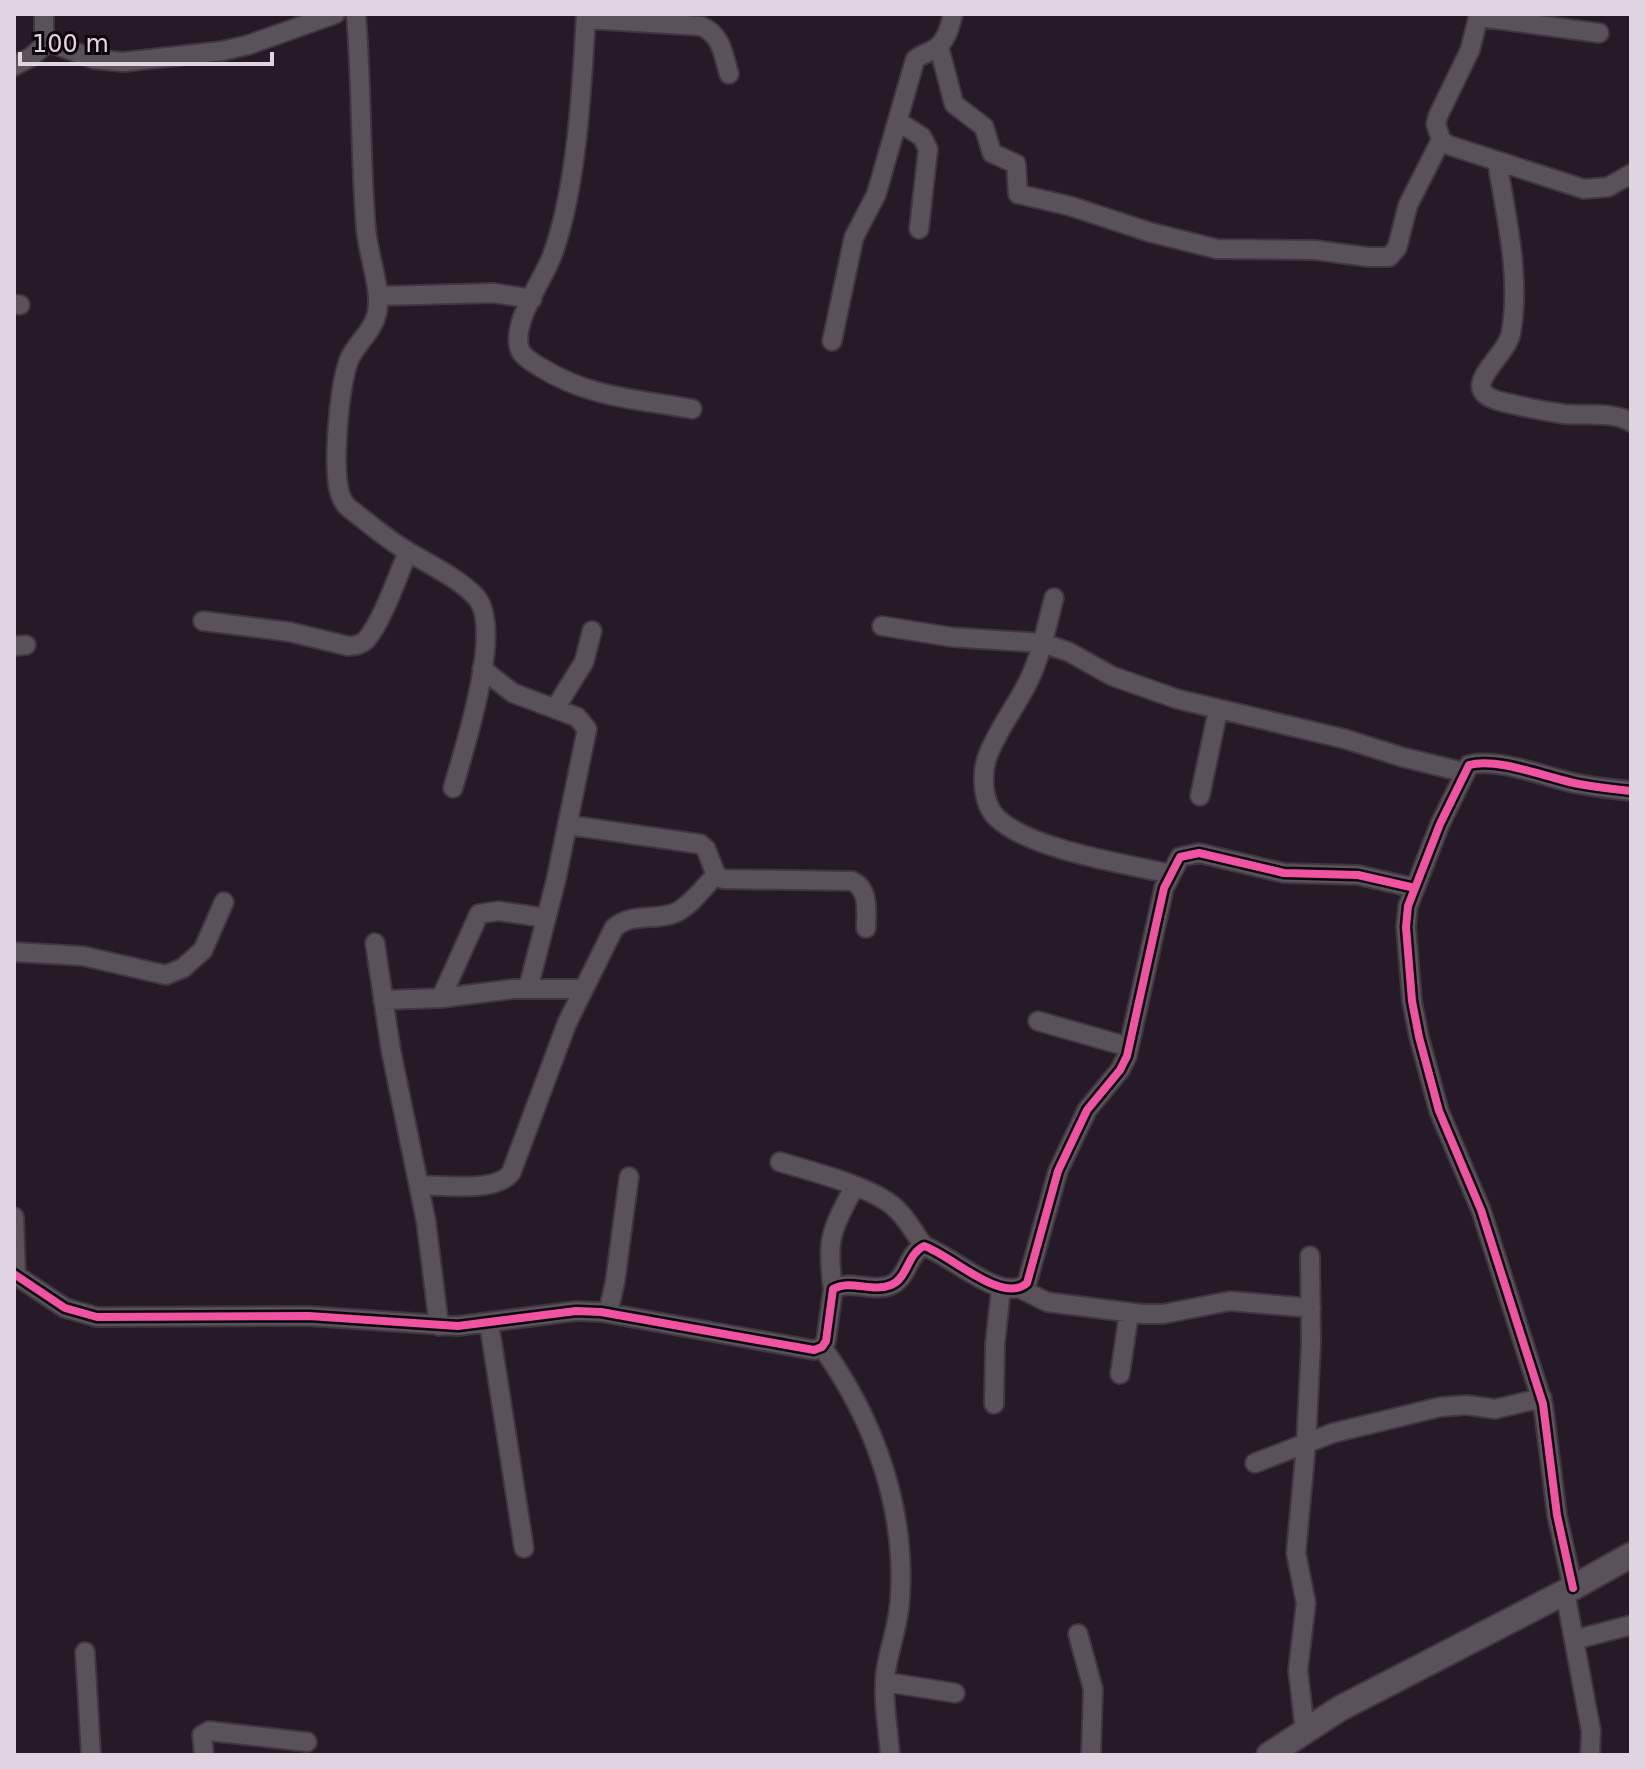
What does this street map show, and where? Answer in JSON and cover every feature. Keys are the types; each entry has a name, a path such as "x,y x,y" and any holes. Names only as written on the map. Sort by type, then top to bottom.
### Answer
{"main road":[{"path":"1269,1755 1339,1709 1631,1555"}],"street":[{"path":"44,14 44,32 48,42 94,59 123,62 222,51 335,14"},
{"path":"356,14 366,231 378,296 374,323 355,348 345,372 338,426 338,483 343,502 350,509 477,598 485,611 487,624 482,669 453,788"},
{"path":"832,341 854,237 876,195 915,60 939,47 949,31 953,14"},
{"path":"939,47 954,104 984,127 992,153 1016,164 1018,194 1217,249 1315,250 1389,257 1397,248 1408,205 1441,140 1436,124 1438,116 1470,50 1479,15 1599,33"},
{"path":"692,409 610,397 557,377 522,355 518,332 552,255 567,194 577,128 586,16 701,26 713,31 721,44 729,74"},
{"path":"14,66 31,57 48,42"},
{"path":"899,122 922,137 928,149 919,229"},
{"path":"1441,140 1584,189 1608,187 1631,174"},
{"path":"1497,161 1511,247 1513,310 1508,344 1484,375 1482,391 1488,398 1502,402 1563,414 1615,417 1631,422"},
{"path":"378,296 494,293 532,299"},
{"path":"203,621 290,632 348,646 357,645 365,641 377,621 408,552"},
{"path":"1054,598 1030,678 987,756 984,785 994,816 1029,838 1170,874"},
{"path":"882,626 951,637 1042,643 1069,652 1112,676 1218,710 1345,739 1463,772"},
{"path":"556,707 584,662 592,631"},
{"path":"482,669 513,693 577,717 587,729 568,825 528,989"},
{"path":"1200,796 1218,710"},
{"path":"1590,1755 1591,1731 1574,1640 1542,1398 1481,1210 1439,1111 1419,1037 1409,973 1406,927 1408,906 1415,888 1463,772 1469,765 1493,764 1631,791"},
{"path":"568,825 700,844 706,849 716,875"},
{"path":"1021,1289 1031,1277 1058,1171 1087,1110 1120,1070 1129,1047 1155,922 1170,874 1180,857 1199,853 1284,873 1358,875 1415,888"},
{"path":"716,875 734,880 852,881 863,890 866,928"},
{"path":"419,1185 489,1185 506,1180 582,989 614,928 634,917 679,911 716,875"},
{"path":"14,952 83,956 166,975 183,968 203,950 224,902"},
{"path":"441,998 479,914 498,911 546,918"},
{"path":"375,943 391,1051 419,1185 439,1326"},
{"path":"383,1000 528,989 582,989"},
{"path":"1038,1021 1129,1047"},
{"path":"780,1162 854,1187 893,1206 924,1246 1001,1289 1021,1289 1047,1302 1129,1313 1163,1314 1230,1301 1311,1308"},
{"path":"608,1313 629,1177"},
{"path":"822,1347 829,1328 833,1289 829,1241 854,1187"},
{"path":"14,1217 15,1275 65,1308 97,1317 309,1316 439,1326 489,1323 576,1311 608,1313 804,1349 822,1347"},
{"path":"833,1289 844,1285 884,1287 894,1284 918,1249 924,1246"},
{"path":"1305,1732 1298,1670 1306,1603 1296,1553 1306,1445 1310,1256"},
{"path":"994,1404 995,1344 1001,1289"},
{"path":"1120,1374 1129,1313"},
{"path":"489,1323 524,1548"},
{"path":"822,1347 853,1392 886,1473 894,1506 900,1593 899,1618 885,1682 890,1755"},
{"path":"1255,1463 1333,1433 1440,1407 1467,1405 1495,1409 1542,1398"},
{"path":"1574,1640 1631,1625"},
{"path":"1078,1634 1093,1689 1091,1755"},
{"path":"85,1652 91,1755"},
{"path":"885,1682 955,1693"},
{"path":"204,1755 202,1735 209,1731 307,1742"}],"cycle path":[{"path":"1573,1588 1557,1515 1543,1404 1481,1210 1439,1111 1412,1001 1406,927 1408,906 1440,824 1469,765 1507,766 1574,783 1631,791"},
{"path":"14,1274 65,1308 97,1317 309,1316 458,1326 576,1311 601,1312 814,1350 826,1341 833,1289 847,1285 876,1288 891,1285 897,1282 914,1254 924,1246 1004,1288 1017,1288 1027,1283 1058,1171 1087,1110 1120,1070 1127,1056 1164,888 1180,857 1199,853 1284,873 1358,875 1415,888"}]}
